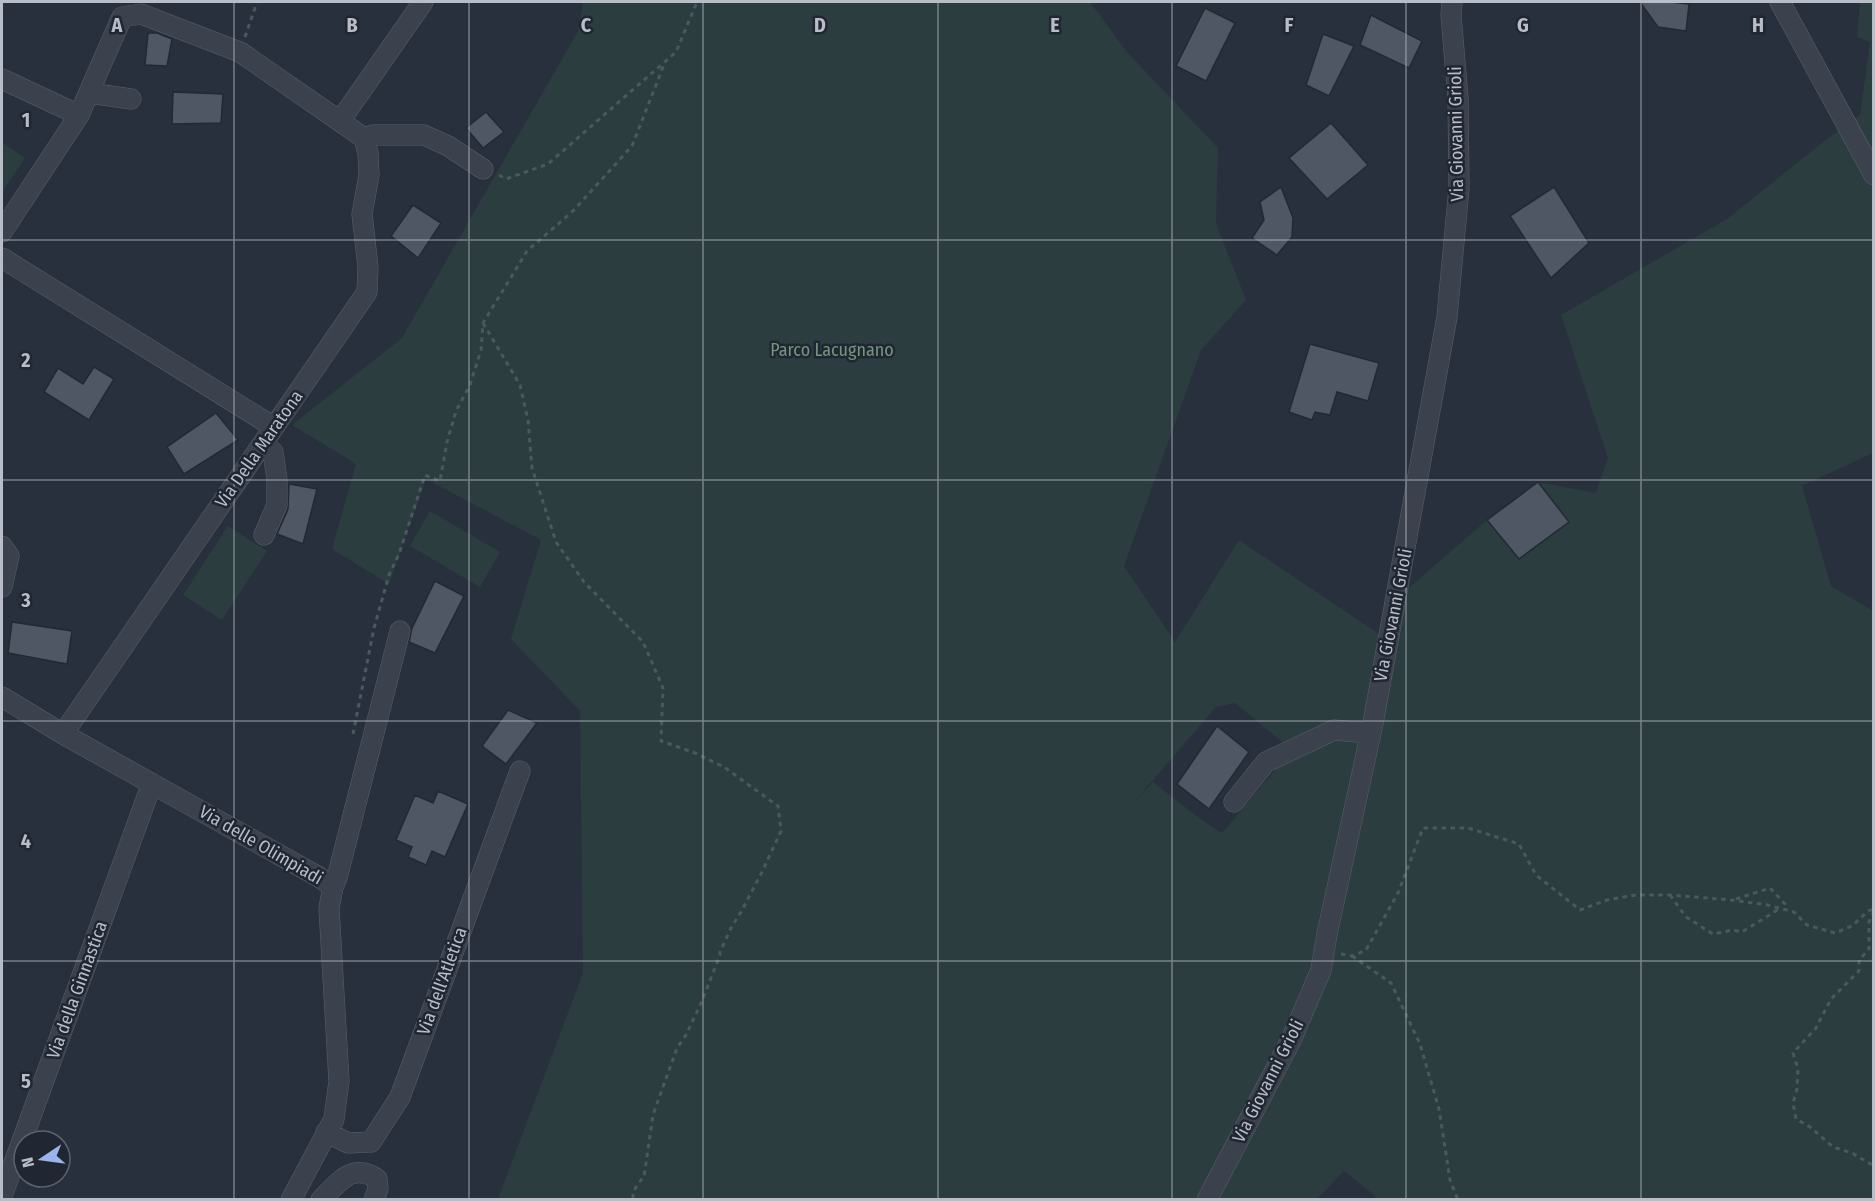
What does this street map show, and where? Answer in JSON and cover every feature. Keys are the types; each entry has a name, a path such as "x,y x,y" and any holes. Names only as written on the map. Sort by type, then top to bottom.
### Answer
{"street":[{"name":"Via Giovanni Grioli","path":"1207,1200 1291,1040 1321,970 1370,733 1447,317 1459,188 1458,98 1450,15 1452,2"},
{"path":"1780,2 1874,175"},
{"path":"340,121 418,3"},
{"path":"2,231 79,115 89,93 117,9 141,14 240,52 364,138 373,135 424,135 448,146 483,169"},
{"path":"2,79 79,115"},
{"path":"89,93 131,99"},
{"name":"Via Della Maratona","path":"63,734 367,292 368,267 362,214 369,175 368,153 364,138"},
{"path":"2,258 268,435 277,479 277,505 264,535"},
{"path":"2,546 9,556 2,587"},
{"path":"333,887 400,631"},
{"name":"Via delle Olimpiadi","path":"2,697 63,734 318,876 333,887 329,908 339,1081 334,1119 291,1200"},
{"path":"1234,802 1266,762 1334,730 1370,733"},
{"name":"Via dell'Atletica","path":"326,1132 348,1143 370,1142 400,1097 520,771"},
{"name":"Via della Ginnastica","path":"2,1196 152,783"},
{"path":"321,1200 344,1176 367,1172 378,1179 378,1189 374,1200"}],"path":[{"path":"240,52 257,2"},
{"path":"483,169 506,179 548,164 676,52 697,2"},
{"path":"364,681 374,628 389,575 399,554 425,475 440,481 447,442 456,411 470,385 481,350 483,323 527,251 573,211 632,146 665,62"},
{"path":"483,323 520,385 528,420 532,468 556,542 584,582 643,642 663,688 661,741 695,753 724,767 778,806 781,831 758,880 731,928 702,1001 686,1035 677,1048 653,1115 644,1177 632,1195 633,1200"},
{"path":"1352,956 1366,950 1393,902 1423,828 1468,828 1519,844 1536,874 1580,910 1606,900 1636,895 1731,900 1794,912 1807,925 1835,933 1852,926 1868,911 1874,910"},
{"path":"1731,900 1770,888 1785,904 1787,910"},
{"path":"1670,895 1686,917 1713,934 1732,930 1742,932 1780,909"},
{"path":"1874,910 1869,922 1869,949 1859,960 1859,971 1831,999 1816,1028 1793,1053 1798,1069 1797,1089 1793,1103 1796,1119 1810,1127 1833,1147 1852,1153 1874,1166"},
{"path":"1324,951 1352,956 1391,983 1420,1044 1439,1109 1450,1180 1458,1200"}],"green space":[{"name":"Parco Lacugnano","path":"583,2 1090,2 1127,52 1218,148 1216,223 1246,300 1201,350 1124,566 1175,642 1239,540 1388,640 1396,599 1487,520 1519,559 1568,522 1538,482 1596,493 1608,458 1561,315 1727,219 1860,115 1870,42 1857,37 1860,2 1873,2 1873,453 1802,486 1831,586 1873,611 1873,1199 1379,1199 1344,1171 1316,1200 498,1199 583,973 580,711 511,639 541,540 426,479 389,584 332,549 356,464 292,425 402,338 578,31","holes":["1235,703 1292,750 1222,833 1153,782 1134,802 1216,707"]},
{"path":"2,142 25,158 2,192"},
{"path":"430,511 500,552 480,587 410,546"},
{"path":"228,526 267,551 222,620 183,595"}],"building":[{"path":"1640,2 1689,4 1686,31 1658,27"},
{"path":"1205,8 1235,23 1206,81 1176,66"},
{"path":"1371,15 1422,41 1409,68 1360,45"},
{"path":"148,33 157,33 172,39 167,66 145,65"},
{"path":"1323,34 1354,46 1329,96 1306,85"},
{"path":"173,92 223,94 221,123 172,124"},
{"path":"486,112 504,132 483,148 466,128"},
{"path":"1331,123 1368,165 1327,199 1289,158"},
{"path":"1281,187 1293,218 1292,237 1277,255 1252,238 1264,220 1260,202"},
{"path":"1554,187 1589,243 1551,278 1510,216"},
{"path":"413,205 441,223 418,258 391,236"},
{"path":"1310,344 1379,363 1368,401 1337,392 1330,415 1315,412 1312,420 1289,412"},
{"path":"94,367 114,379 89,420 44,392 58,368 83,384"},
{"path":"216,413 238,440 184,474 167,447"},
{"path":"1538,482 1569,522 1519,559 1487,520"},
{"path":"289,484 317,489 303,544 277,534 288,509"},
{"path":"435,581 464,596 435,653 409,642 412,628"},
{"path":"12,622 72,631 67,664 8,653"},
{"path":"508,710 537,723 506,764 482,746"},
{"path":"1217,726 1249,752 1209,809 1177,784"},
{"path":"438,791 468,804 445,857 432,851 426,865 408,857 412,847 396,840 415,795 433,803"}]}
